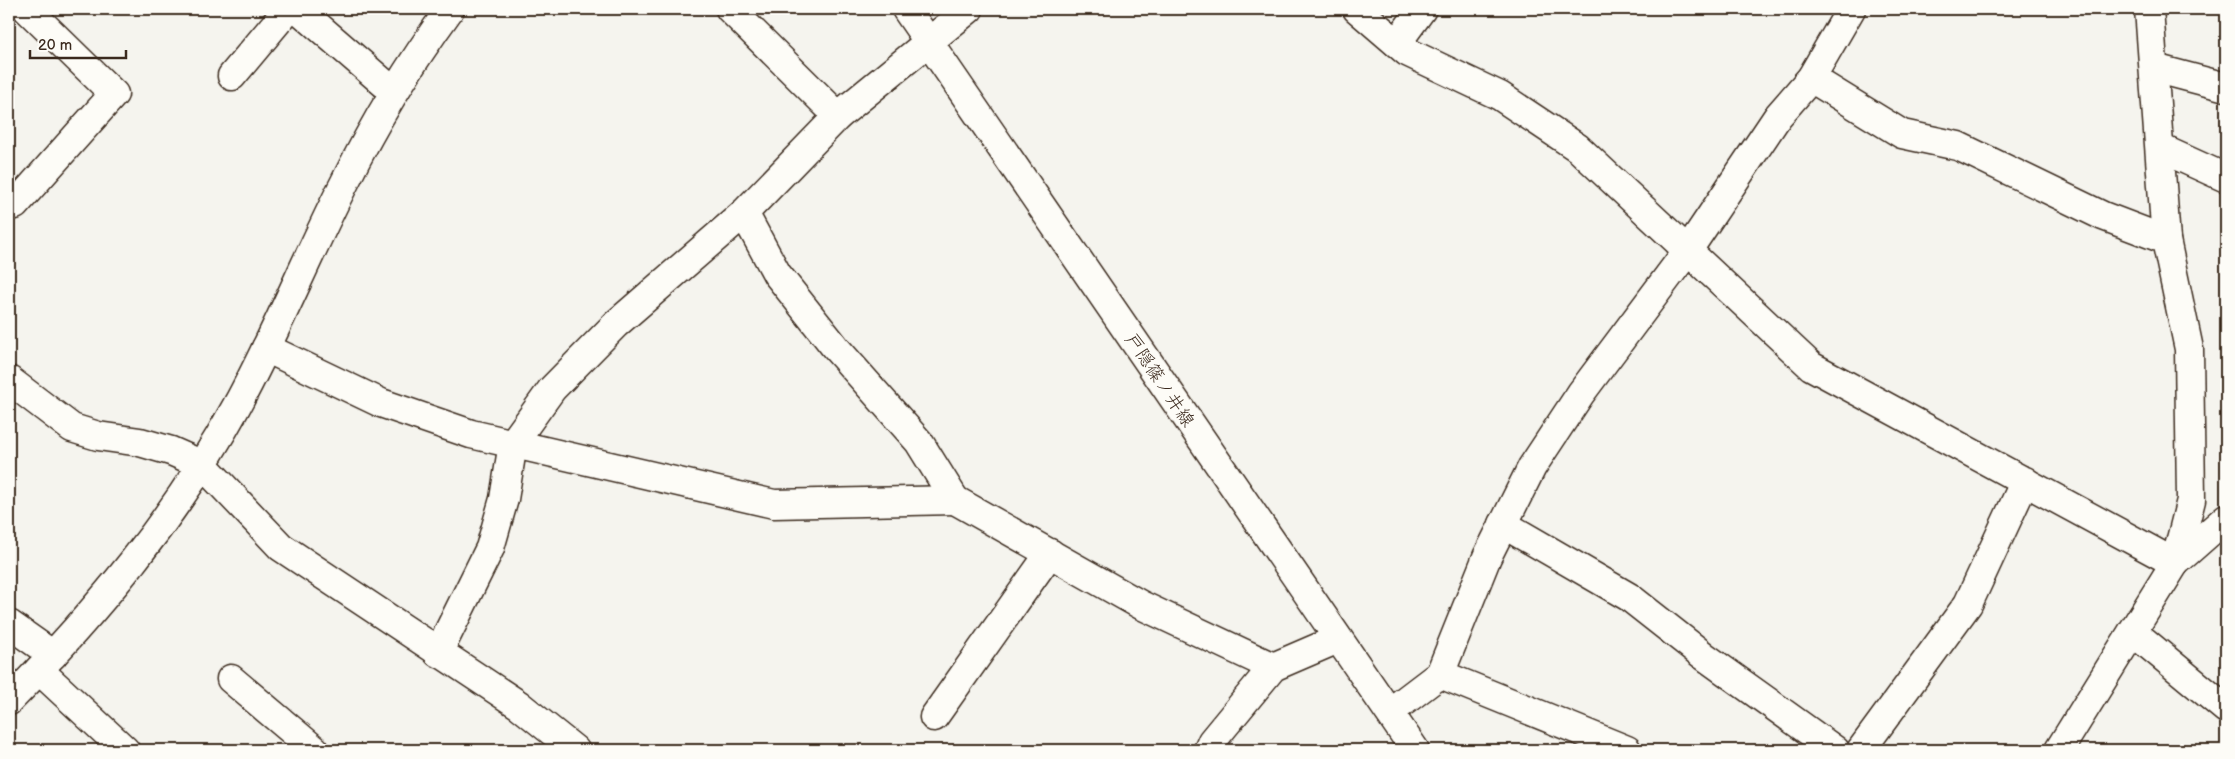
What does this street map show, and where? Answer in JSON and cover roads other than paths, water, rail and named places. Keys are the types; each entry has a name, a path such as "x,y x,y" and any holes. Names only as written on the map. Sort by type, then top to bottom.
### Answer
{"street":[{"path":"9,200 16,205 114,94 27,9"},
{"path":"232,76 288,9"},
{"path":"298,9 394,92"},
{"path":"9,701 46,663 150,542 202,465 237,406 345,181 394,92 450,9"},
{"path":"730,9 838,116"},
{"name":"戸隠篠ノ井線","path":"906,9 1416,750"},
{"path":"438,653 490,548 504,499 513,443 552,389 616,324 744,213 838,116 969,9"},
{"path":"1357,9 1407,52 1500,96 1578,148 1811,366 2175,563"},
{"path":"1397,43 1422,9"},
{"path":"1390,712 1440,674 1487,557 1532,467 1575,401 1688,250 1778,116 1811,78 1852,9"},
{"path":"2059,750 2175,563 2191,500 2190,349 2166,240 2150,9"},
{"path":"2154,68 2226,86"},
{"path":"1811,78 1902,134 1958,146 2103,216 2166,240"},
{"path":"2160,148 2226,178"},
{"path":"744,213 776,274 835,347 919,442 955,500 1141,605 1272,666"},
{"path":"266,348 381,403 470,434 774,504 955,500"},
{"path":"9,380 72,428 98,436 140,442 171,451 202,465 281,547 519,705 575,750"},
{"path":"1861,750 1968,604 2025,481"},
{"path":"2175,563 2226,518"},
{"path":"1503,524 1629,597 1704,656 1835,750"},
{"path":"934,717 1050,553"},
{"path":"9,624 125,750"},
{"path":"2133,632 2226,709"},
{"path":"1208,750 1212,741 1272,666 1338,639"},
{"path":"1440,674 1627,750"},
{"path":"231,680 315,750"}]}
